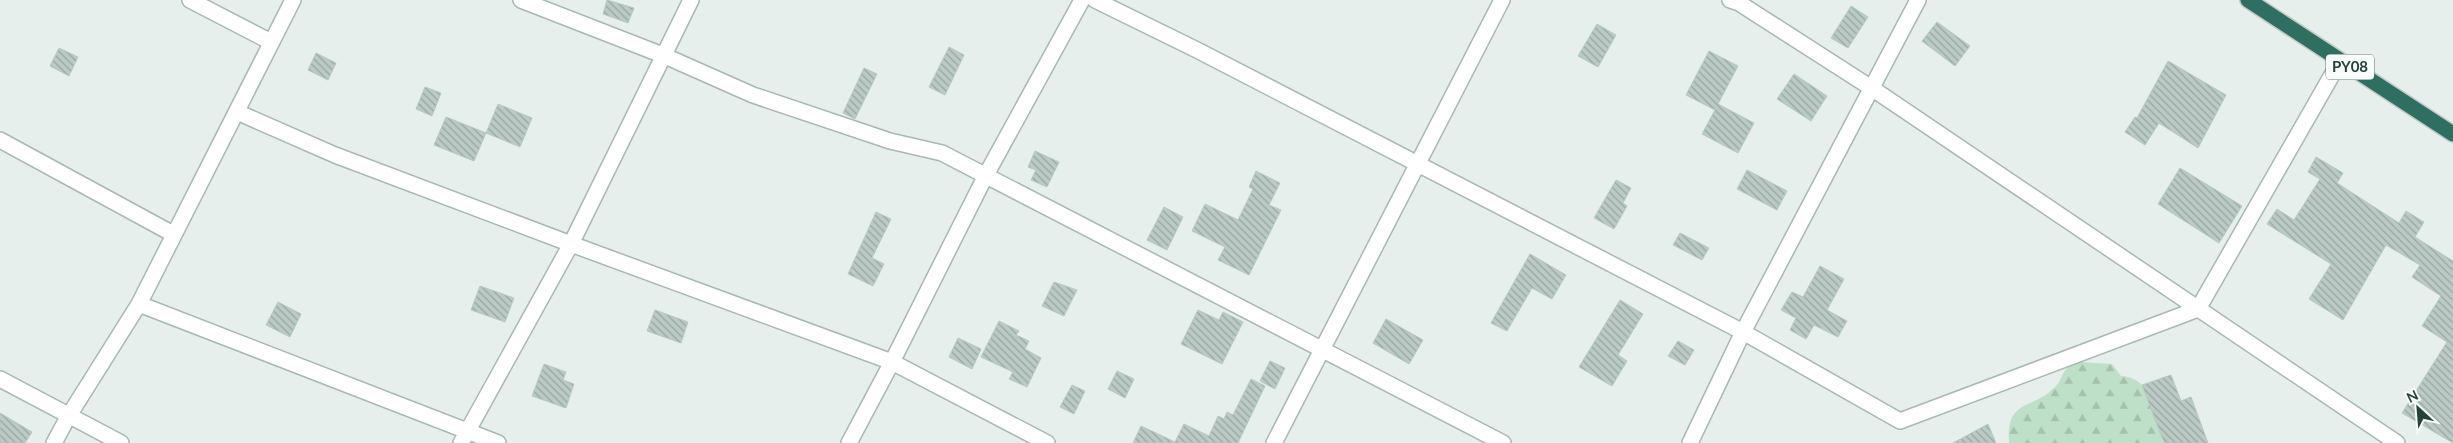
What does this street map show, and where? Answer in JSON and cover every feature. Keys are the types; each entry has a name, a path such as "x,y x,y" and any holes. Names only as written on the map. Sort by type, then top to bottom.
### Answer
{"highway":[{"name":"PY08","path":"2248,0 2453,134"}],"street":[{"path":"190,0 271,42"},
{"path":"54,443 68,416 138,304 293,0"},
{"path":"521,0 665,56 753,95 890,141 942,153 1503,443"},
{"path":"464,437 570,244 665,56 691,0"},
{"path":"849,443 986,175 1082,0"},
{"path":"1095,0 1197,50 1743,332 1900,420 2198,309 2340,60"},
{"path":"1274,443 1323,350 1415,164 1502,0"},
{"path":"1730,0 1739,3 1873,88 2397,443"},
{"path":"1690,443 1743,332 1918,0"},
{"path":"237,112 335,155 570,244 892,362 1047,443"},
{"path":"0,140 174,234"},
{"path":"138,304 464,437 498,443"},
{"path":"0,379 121,443"}],"green space":[{"path":"2080,362 2112,364 2121,376 2130,377 2143,386 2155,407 2163,443 2009,443 2011,419 2016,412 2054,388 2069,367"}],"building":[{"path":"607,0 634,8 628,23 603,14"},
{"path":"1851,6 1868,17 1848,48 1831,38"},
{"path":"1937,22 1970,46 1955,66 1922,41"},
{"path":"1597,24 1616,35 1598,67 1578,56"},
{"path":"949,47 964,55 945,95 929,87"},
{"path":"59,48 78,57 69,76 50,66"},
{"path":"1709,51 1738,66 1718,104 1754,123 1738,153 1702,134 1715,110 1686,95"},
{"path":"316,53 336,63 328,80 308,70"},
{"path":"2168,61 2226,95 2198,148 2159,123 2145,145 2125,132 2135,117 2137,118"},
{"path":"864,68 877,74 855,119 843,113"},
{"path":"1794,74 1827,96 1811,121 1777,99"},
{"path":"425,87 441,93 432,116 416,109"},
{"path":"498,104 532,118 520,147 486,133"},
{"path":"446,117 486,133 474,161 434,145"},
{"path":"1035,151 1059,162 1047,187 1031,180 1036,170 1028,167"},
{"path":"2316,157 2343,173 2337,183 2399,223 2406,211 2424,222 2415,237 2453,261 2453,443 2402,413 2447,342 2422,326 2441,296 2412,277 2420,265 2386,245 2343,320 2309,299 2331,264 2267,224 2277,209 2294,220 2320,179 2308,172"},
{"path":"2180,168 2242,206 2219,243 2158,204"},
{"path":"1747,170 1787,191 1777,210 1737,189"},
{"path":"1256,171 1280,183 1269,205 1281,210 1249,275 1218,260 1225,247 1192,231 1205,204 1238,220 1253,189 1249,187"},
{"path":"1616,180 1631,188 1623,203 1627,206 1614,229 1594,218"},
{"path":"1164,207 1183,217 1167,250 1147,240"},
{"path":"876,212 891,219 872,258 884,264 873,286 848,274"},
{"path":"1680,233 1709,248 1702,260 1673,245"},
{"path":"1530,254 1566,275 1552,299 1532,288 1507,331 1491,323"},
{"path":"1820,266 1844,279 1827,310 1847,321 1838,337 1814,325 1806,339 1790,330 1796,318 1781,310 1792,292 1803,297"},
{"path":"1054,282 1077,290 1064,316 1042,306"},
{"path":"480,286 514,298 505,322 471,310"},
{"path":"1620,300 1643,314 1618,355 1627,361 1612,386 1579,367"},
{"path":"278,302 301,314 290,337 266,325"},
{"path":"655,310 688,322 681,343 647,331"},
{"path":"1198,310 1219,320 1223,312 1243,322 1222,364 1181,344"},
{"path":"1386,319 1423,340 1409,364 1373,343"},
{"path":"999,321 1019,331 1016,335 1029,341 1025,349 1041,358 1027,387 1009,379 1013,372 981,357"},
{"path":"958,338 981,349 972,369 949,357"},
{"path":"1678,341 1694,350 1685,365 1668,356"},
{"path":"1270,361 1285,368 1275,389 1260,381"},
{"path":"544,364 566,372 563,380 574,384 566,408 532,396"},
{"path":"1117,371 1134,379 1125,398 1108,389"},
{"path":"2171,375 2181,401 2191,397 2208,443 2164,443 2142,385"},
{"path":"1251,379 1265,386 1238,443 1133,443 1141,426 1175,442 1184,424 1209,436 1218,416 1224,419 1227,412 1233,415"},
{"path":"1072,385 1085,391 1074,414 1060,407"},
{"path":"0,413 32,432 25,443 0,443"},
{"path":"1988,424 1996,443 1953,443"}]}
